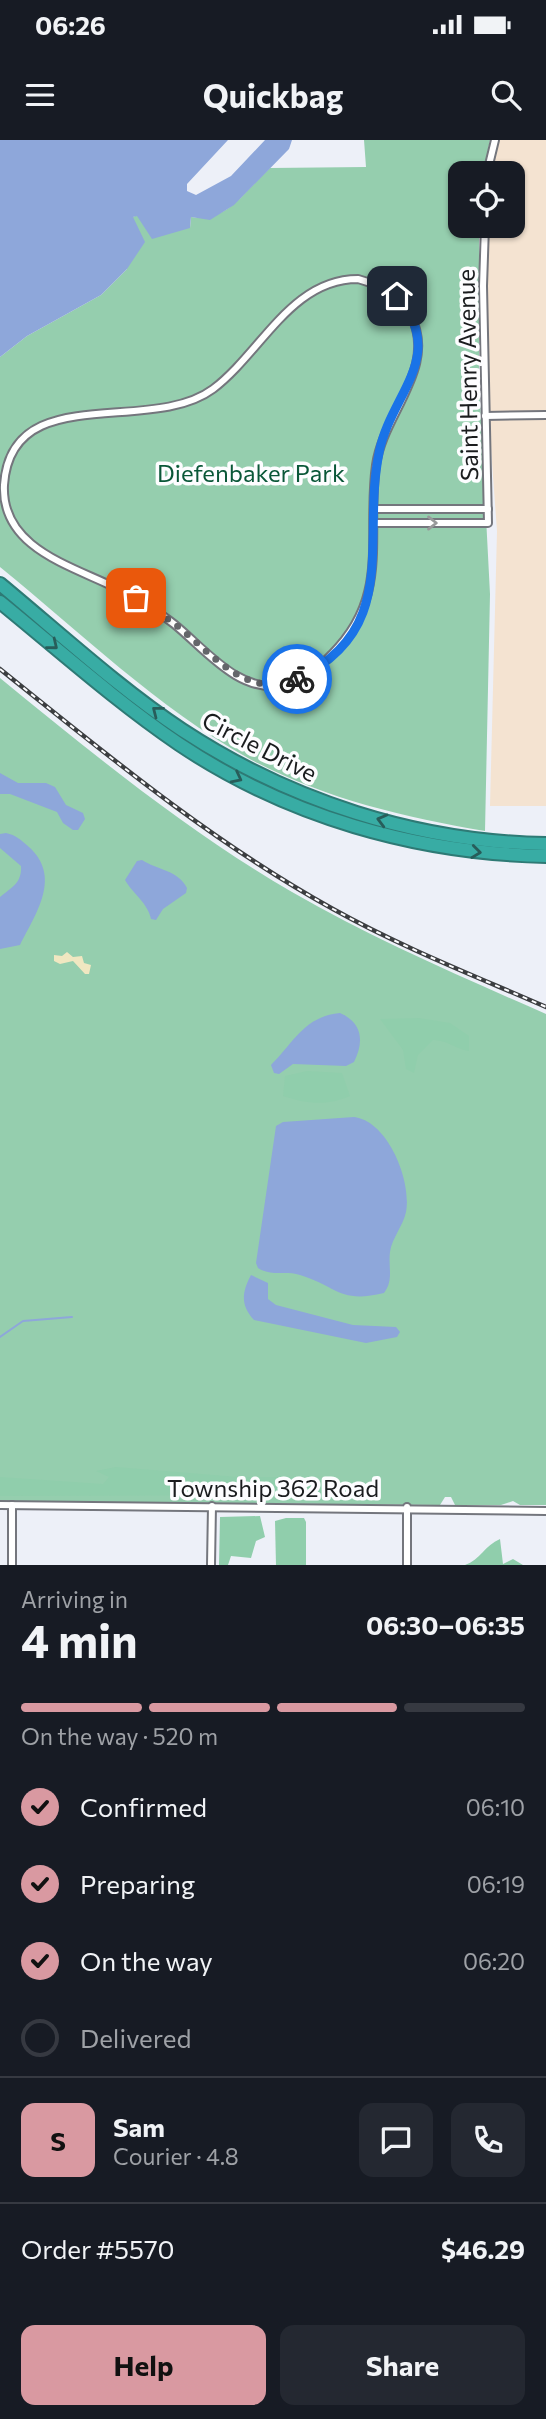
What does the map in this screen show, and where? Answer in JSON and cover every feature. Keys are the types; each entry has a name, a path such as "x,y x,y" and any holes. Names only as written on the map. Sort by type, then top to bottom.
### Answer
{"highway":[{"name":"Circle Drive","path":"0,584 159,713 223,756 274,781 347,810 420,830 480,840 546,844"},
{"name":"Circle Drive","path":"0,602 180,744 230,774 297,806 353,826 443,847 546,856"},
{"path":"420,830 546,838"}],"street":[{"path":"490,161 495,140"},
{"name":"Saint Henry Avenue","path":"376,523 488,523 485,238"},
{"path":"358,279 383,287 397,296 412,317 418,347 412,379 379,449 375,509 370,593 350,634 326,661 306,675 284,684 255,684 239,677 173,623 136,598 44,554 31,545 20,535 5,507 5,474 12,454 26,436 53,419 161,410 209,392 308,294 335,281 358,279"},
{"path":"485,416 546,415"},
{"path":"375,509 488,509"},
{"name":"Township 362 Road","path":"0,1505 407,1507 546,1511"},
{"path":"12,1505 12,1565"},
{"path":"211,1565 212,1506"},
{"path":"407,1507 407,1565"}],"shaded area":[{"path":"498,140 546,140 546,806 490,806 497,531 490,435 489,238 525,238 525,161 494,161"}],"green space":[{"name":"Diefenbaker Park","path":"364,140 490,140 486,161 448,161 448,238 479,238 479,382 490,594 485,831 393,812 334,795 248,758 151,693 0,567 0,357 27,336 101,295 127,269 133,217 137,215 190,228 191,217 216,215 226,210 270,168 366,167"},
{"path":"0,678 178,818 292,892 385,941 546,1014 546,1505 520,1505 513,1501 501,1505 455,1505 451,1497 445,1497 440,1505 0,1501"},
{"path":"419,1018 450,1023 469,1036 469,1051 433,1040 418,1055 414,1073 406,1069 403,1050 380,1019"},
{"path":"307,1071 342,1073 350,1096 317,1103 283,1096 285,1076"},
{"path":"116,1467 238,1477 296,1477 331,1487 333,1491 327,1495 0,1496 0,1477 103,1484 109,1477 96,1471"},
{"path":"260,1516 265,1537 256,1541 251,1558 231,1556 228,1565 219,1565 220,1517"},
{"path":"304,1518 306,1522 306,1565 276,1565 275,1521"},
{"path":"500,1539 503,1564 513,1559 523,1565 465,1565 475,1560"}],"sand":[{"path":"67,952 73,957 82,956 84,963 91,965 89,974 85,974 73,961 60,964 54,961 54,955 62,956"}],"water":[{"path":"0,140 228,140 187,184 187,191 196,195 231,176 265,140 292,140 289,149 234,205 210,220 191,217 190,228 152,239 137,216 133,217 145,242 127,269 101,295 27,336 0,357"},
{"path":"0,773 18,783 46,783 55,787 66,805 83,813 85,819 78,830 73,830 63,823 57,812 10,794 0,794"},
{"path":"6,833 21,840 39,859 44,870 45,883 39,908 20,945 0,949 0,897 15,884 21,872 21,866 0,848 0,834"},
{"path":"142,860 178,877 187,888 186,893 163,909 156,920 151,919 147,908 125,880 137,861"},
{"path":"340,1013 353,1022 359,1034 359,1047 354,1062 346,1066 293,1064 279,1074 274,1073 271,1065 301,1031 318,1019"},
{"path":"354,1117 377,1129 387,1141 401,1169 407,1199 405,1217 391,1247 387,1288 384,1293 369,1296 347,1295 294,1274 263,1271 256,1263 276,1126 283,1122"},
{"path":"251,1275 268,1283 268,1299 276,1305 353,1325 396,1327 400,1332 397,1337 366,1343 254,1320 246,1309 244,1298"}],"waterway":[{"path":"0,1337 23,1321 72,1317"}],"railway":[{"path":"0,669 161,796 288,883 385,936 546,1007"}],"way so far":[{"path":"136,598 173,623 239,677 255,684 268,685 284,684 297,679"}],"route":[{"path":"297,679 313,671 339,648 359,619 370,593 375,555 376,468 379,449 412,379 417,362 417,331 412,317 397,296"}]}
